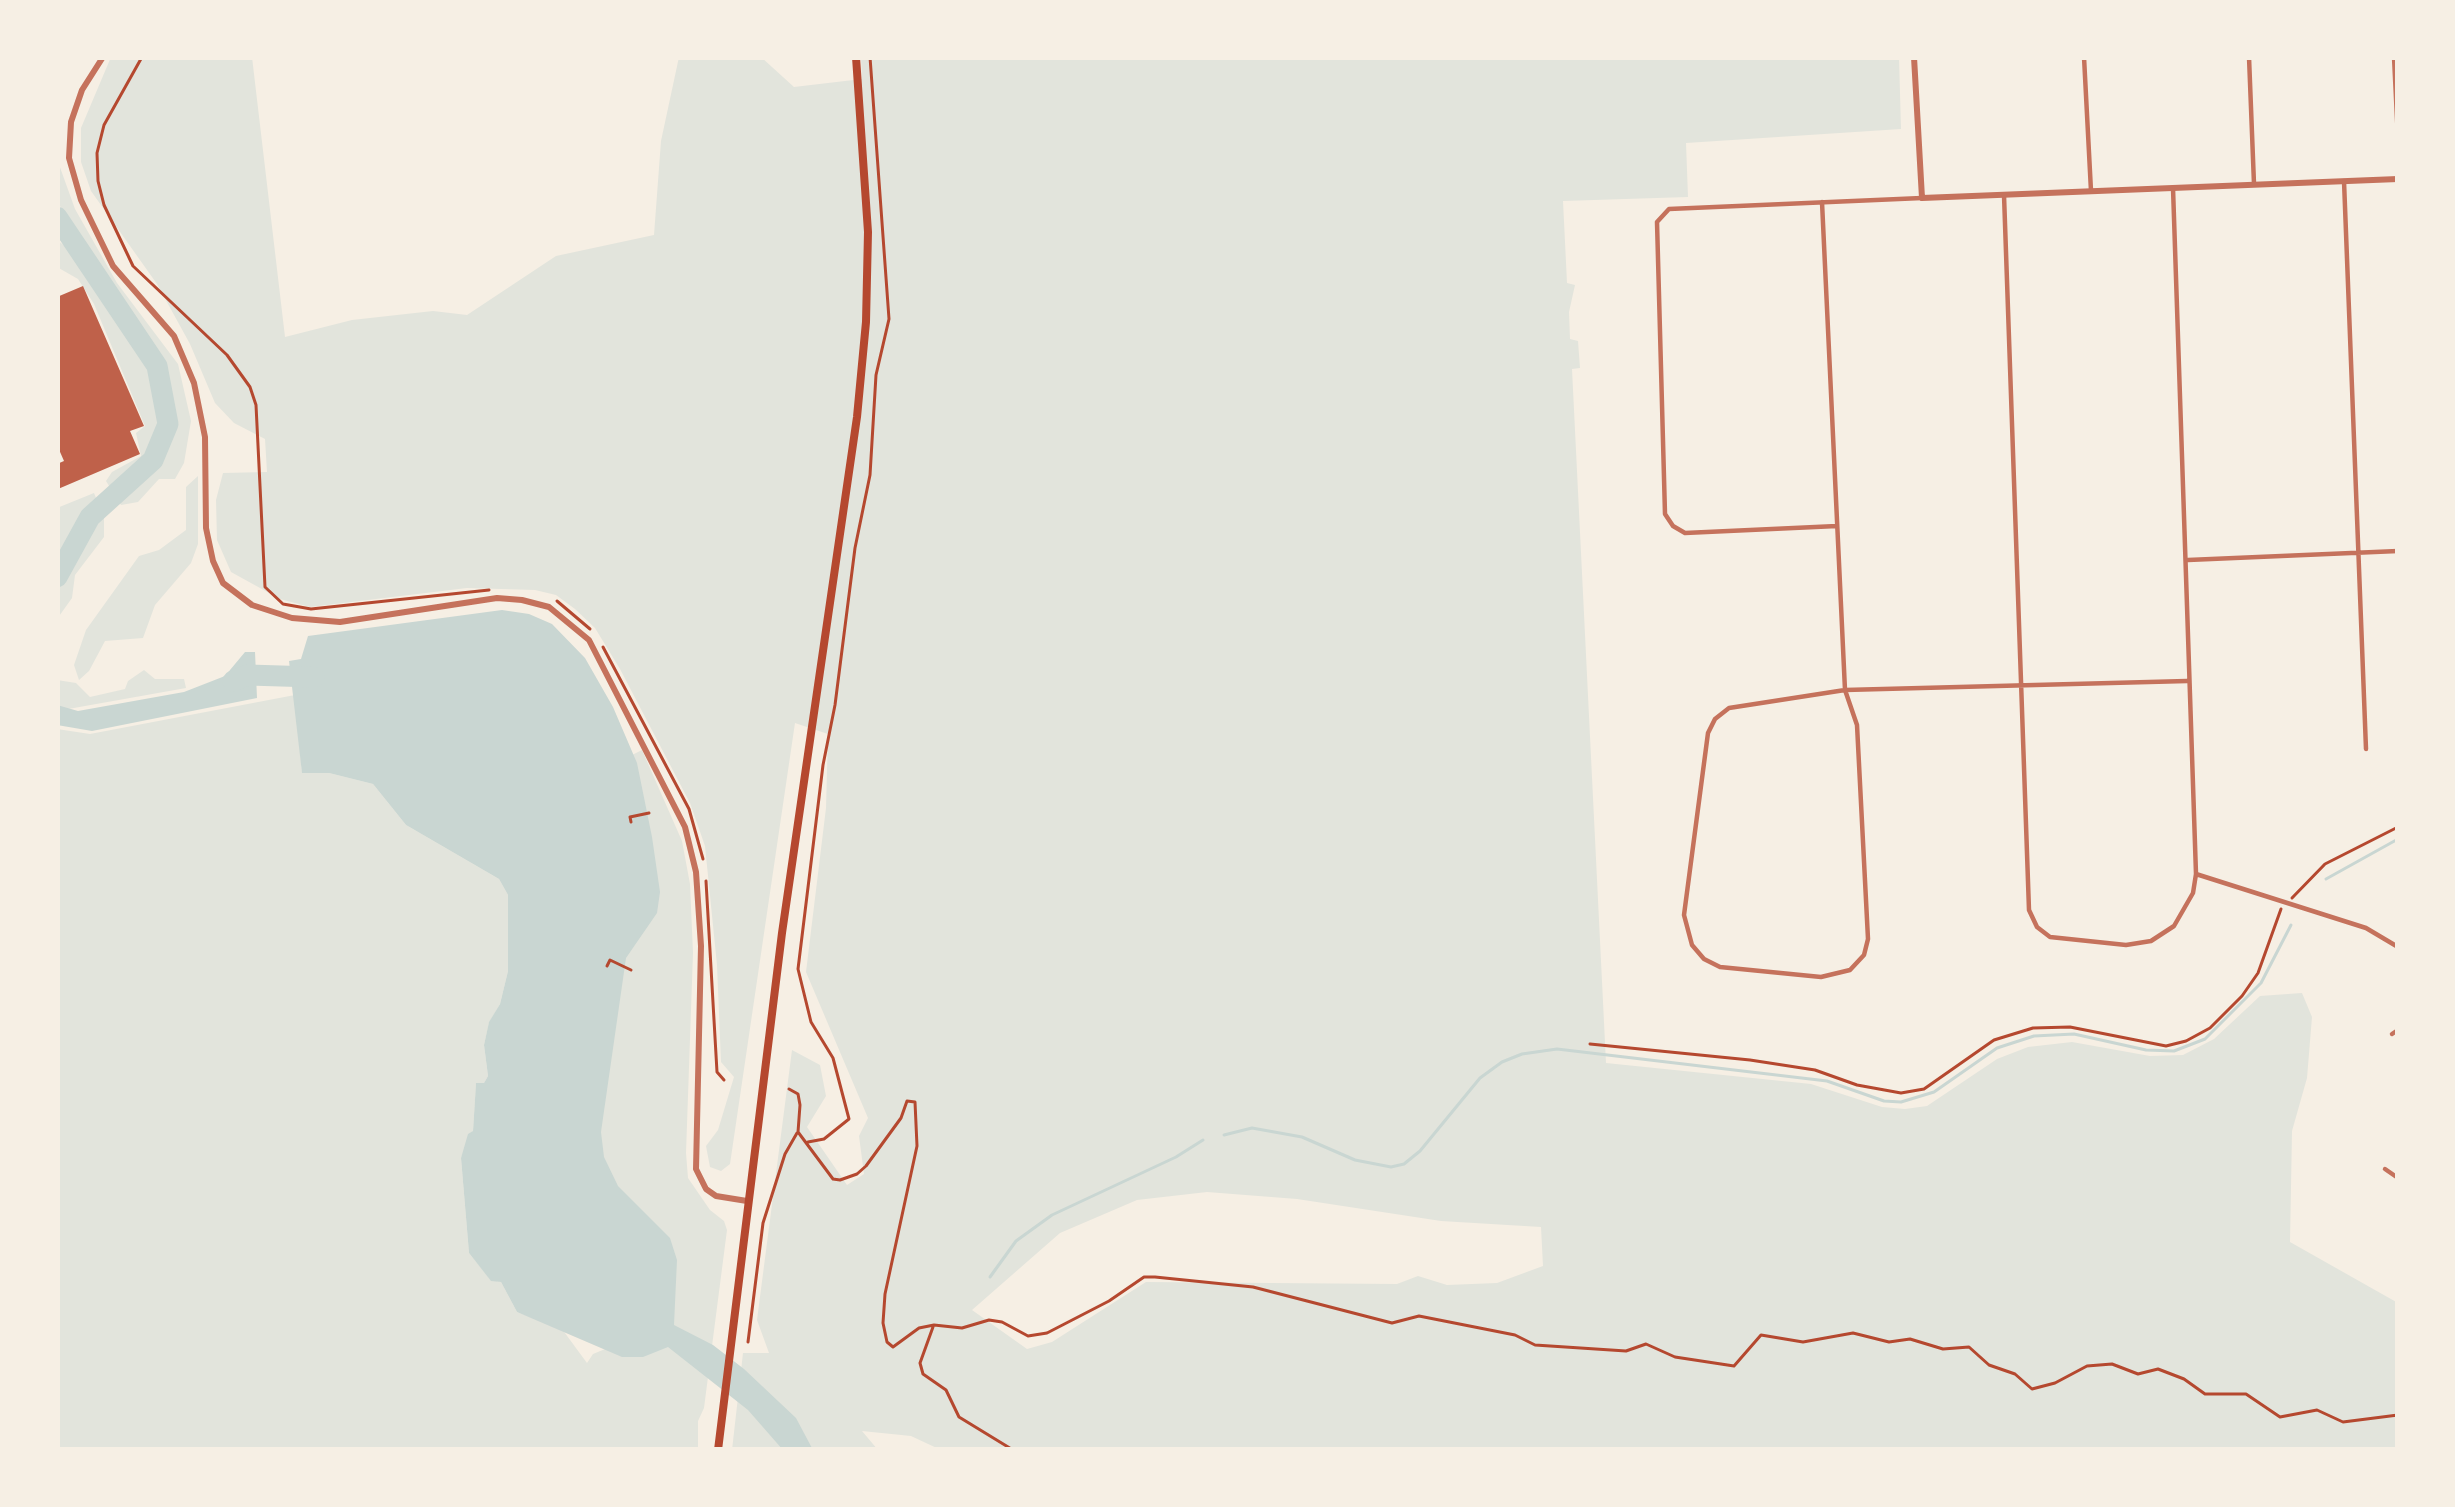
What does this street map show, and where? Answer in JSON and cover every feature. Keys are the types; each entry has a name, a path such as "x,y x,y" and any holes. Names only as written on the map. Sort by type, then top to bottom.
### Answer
{"main road":[{"path":"718,1450 747,1201 860,393 868,232 856,57"}],"street":[{"path":"103,57 82,90 70,122 69,158 80,200 113,266 174,336 194,383 205,437 206,528 223,583 252,605 292,618 340,622 497,598 522,600 549,608 589,640 685,827 696,872 701,946 697,1169 706,1189 716,1196 747,1201"},
{"path":"1914,57 1922,198"},
{"path":"2084,57 2091,191"},
{"path":"2249,57 2254,184"},
{"path":"2394,57 2398,139"},
{"path":"1839,526 1685,533 1666,514 1657,222 1661,213 1669,209 2398,178"},
{"path":"2344,181 2366,749"},
{"path":"2003,195 2029,910 2036,927 2050,937 2126,945 2151,941 2174,926 2193,893 2196,874 2173,188"},
{"path":"1822,202 1846,691 1857,725 1868,939 1864,955 1850,970 1821,976 1720,967 1692,945 1684,915 1708,734 1715,719 1729,708 1846,691 2187,681"},
{"path":"2186,560 2398,551"},
{"path":"2196,874 2366,928 2398,947"},
{"path":"2385,1169 2398,1178"}],"path":[{"path":"142,57 104,125 97,153 98,181 133,266 227,355 250,387 256,405 265,587 283,604 311,609 493,590"},
{"path":"806,1143 824,1138 849,1119 833,1058 811,1022 798,969 823,765 858,531 871,475 876,374 889,319 870,57"},
{"path":"542,595 564,604 608,653 689,809 701,843 707,884 717,1072 724,1080"},
{"path":"630,817 649,813"},
{"path":"2296,894 2325,864 2398,827"},
{"path":"1589,1044 1815,1070 1901,1093 1924,1089 1994,1040 2033,1028 2070,1027 2166,1046 2210,1028 2242,996 2258,973 2281,910"},
{"path":"610,960 631,970"},
{"path":"748,1342 763,1222 785,1154 798,1132 798,1094 789,1089"},
{"path":"798,1132 833,1179 849,1178 878,1150 907,1101 915,1102 917,1146 885,1294 886,1342 893,1347 919,1328 934,1324 962,1328 988,1320 1028,1336 1047,1333 1144,1277 1155,1277 1252,1287 1393,1323 1419,1316 1515,1336 1534,1346 1626,1351 1646,1344 1675,1357 1734,1366 1761,1335 1803,1342 1853,1333 1889,1342 1910,1339 1943,1349 1969,1347 1989,1365 2015,1374 2032,1389 2087,1366 2112,1364 2138,1374 2158,1369 2205,1394 2246,1394 2280,1417 2317,1410 2343,1422 2398,1415"},
{"path":"934,1324 920,1363 923,1373 946,1390 959,1418 1013,1450"}],"shaded area":[{"path":"111,57 252,57 285,337 352,320 433,311 467,315 556,256 654,235 661,141 679,57 761,57 794,87 862,79 861,57 1899,57 1901,129 1686,143 1688,197 1563,201 1567,283 1575,285 1570,339 1578,341 1580,368 1572,369 1606,1063 1811,1084 1882,1107 1905,1109 1927,1106 1997,1059 2028,1047 2072,1042 2150,1056 2183,1055 2214,1039 2260,996 2302,993 2312,1017 2307,1078 2292,1131 2290,1242 2398,1303 2398,1450 941,1450 911,1436 862,1431 878,1450 732,1450 743,1353 769,1353 757,1320 792,1050 820,1065 826,1096 807,1127 847,1185 864,1174 859,1136 868,1118 806,972 826,808 828,734 795,723 730,1164 721,1171 710,1167 706,1146 718,1130 734,1077 721,1062 705,846 690,803 595,628 556,595 535,590 467,588 310,607 280,599 231,572 217,540 216,500 223,473 267,472 265,439 234,423 215,403 157,284 91,191 81,162 81,128","holes":["1207,1192 1297,1199 1441,1221 1541,1227 1543,1266 1497,1283 1447,1285 1418,1276 1397,1284 1146,1282 1052,1342 1027,1349 972,1310 1060,1233 1137,1200"]},
{"path":"57,159 75,209 117,283 178,364 191,421 184,463 175,479 159,479 138,502 121,505 106,481 112,472 141,456 136,433 145,426 94,304 78,279 57,267 57,240 77,255 108,306 124,322 129,317 82,249 57,200"},
{"path":"198,476 198,544 191,563 155,605 143,638 105,641 79,680 74,665 86,630 139,556 159,550 186,530 186,487"},
{"path":"94,493 104,517 104,537 75,575 72,598 57,619 57,508"},
{"path":"502,610 552,624 585,658 637,763 652,837 660,892 657,913 626,958 601,1132 604,1157 618,1186 670,1238 677,1260 674,1325 713,1345 744,1369 796,1418 813,1450 783,1450 748,1410 668,1347 643,1357 622,1357 517,1312 501,1282 491,1281 469,1253 461,1158 473,1131 476,1083 484,1083 488,1076 484,1045 508,971 508,895 499,879 406,825 373,784 329,773 302,773 289,661 301,659 308,636"},
{"path":"245,652 255,652 257,698 92,731 57,725 57,705 78,711 184,692 225,676"},
{"path":"144,670 155,679 184,679 186,688 57,711 57,680 76,683 90,697 125,689"},
{"path":"295,695 302,772 373,784 406,825 499,879 508,895 508,971 484,1045 488,1076 484,1083 476,1084 473,1131 461,1158 469,1253 491,1280 501,1282 517,1312 562,1329 587,1363 593,1354 610,1347 592,1162 628,757 642,750 682,841 690,884 688,1178 727,1230 704,1408 698,1421 698,1450 57,1450 57,729 90,734"}],"building":[{"path":"83,286 144,426 130,431 140,454 58,489 57,464 64,461 57,445 57,297"}],"waterway":[{"path":"57,217 157,366 168,424 153,460 90,517 57,577"},
{"path":"233,681 248,675 314,677"},
{"path":"2326,879 2398,839"},
{"path":"1224,1135 1252,1128 1302,1137 1355,1160 1391,1167 1404,1164 1480,1078 1522,1054 1557,1049 1827,1081 1884,1101 1901,1102 1934,1092 1997,1048 2034,1036 2074,1034 2146,1050 2174,1051 2205,1039 2261,983 2291,925"},
{"path":"990,1277 1016,1241 1052,1215 1203,1140"}]}
